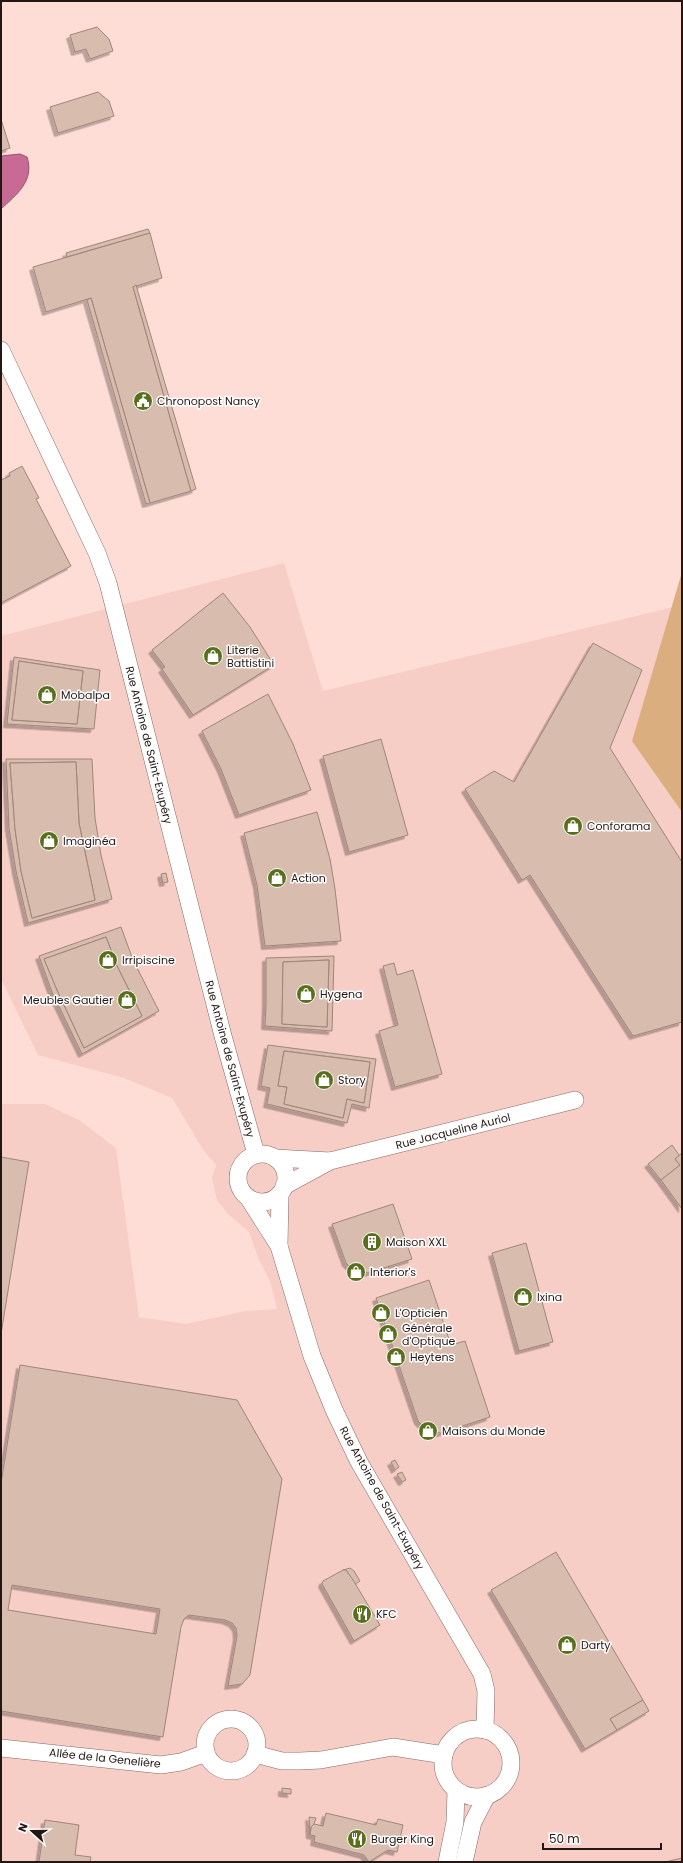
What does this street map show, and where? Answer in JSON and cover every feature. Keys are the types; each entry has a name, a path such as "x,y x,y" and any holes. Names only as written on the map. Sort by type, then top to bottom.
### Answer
{"street":[{"name":"Rue Antoine de Saint-Exupéry","path":"1,350 97,553 108,583 223,1036 256,1154"},
{"name":"Rue Jacqueline Auriol","path":"275,1158 330,1161 575,1100"},
{"path":"256,1154 270,1155 275,1158 284,1168 286,1176 282,1190 273,1199 265,1202 257,1202 249,1198 240,1189 238,1174 244,1161 256,1154"},
{"name":"Rue Jacqueline Auriol","path":"282,1190 330,1161"},
{"name":"Rue Antoine de Saint-Exupéry","path":"279,1246 282,1190"},
{"name":"Rue Antoine de Saint-Exupéry","path":"249,1198 279,1246 312,1356 335,1412 359,1462 482,1674 486,1696 485,1730"},
{"path":"229,1720 242,1722 252,1730 256,1742 255,1754 246,1766 240,1769 226,1771 214,1764 206,1752 205,1746 208,1734 216,1724 229,1720"},
{"path":"477,1729 485,1730 494,1734 504,1744 510,1756 510,1766 508,1775 503,1784 496,1791 487,1795 471,1797 456,1790 446,1778 443,1763 444,1756 448,1746 454,1738 462,1732 477,1729"},
{"path":"255,1754 282,1761 321,1760 393,1747 444,1756"},
{"name":"Allée de la Genelière","path":"1,1748 161,1765 181,1762 206,1752"},
{"path":"447,1862 455,1822 456,1790"},
{"path":"464,1862 473,1822 487,1795"}],"shaded area":[{"path":"20,154 27,157 29,166 26,180 18,193 1,209 1,156"},
{"path":"284,563 323,691 682,605 682,1862 1,1862 1,1104 45,1104 79,1120 116,1148 139,1317 186,1324 245,1311 277,1309 270,1281 259,1260 249,1232 228,1214 217,1200 212,1178 216,1165 204,1151 172,1098 124,1078 38,1055 1,979 1,636"},
{"path":"682,572 682,812 632,741"}],"building":[{"path":"97,27 109,39 113,51 90,59 86,49 75,52 70,35"},
{"path":"98,92 109,101 114,116 58,133 50,107"},
{"path":"1,119 10,148 1,151"},
{"path":"148,229 150,233 67,257 66,253"},
{"name":"Chronopost Nancy","path":"150,233 162,278 133,287 191,491 150,503 91,298 46,312 33,267"},
{"path":"136,285 196,489 191,491 133,287"},
{"path":"91,298 150,503 146,504 87,300"},
{"path":"22,466 39,498 36,499 71,566 1,603 1,480 10,476 9,473"},
{"name":"Literie Battistini","path":"223,593 250,627 274,665 193,715 162,669 165,667 152,650"},
{"name":"Conforama","path":"593,643 642,670 610,748 682,862 682,1022 633,1036 530,875 522,880 465,789 494,771 514,782"},
{"path":"14,657 100,670 94,729 7,724","holes":["19,661 83,671 77,724 12,720"]},
{"name":"Mobalpa","path":"19,661 83,671 77,724 12,720"},
{"path":"268,694 293,744 311,790 239,815 221,769 202,731"},
{"path":"381,739 408,835 349,852 323,756"},
{"path":"6,759 92,759 95,818 101,855 112,899 28,923 16,871 9,828","holes":["76,762 79,823 95,900 32,918 21,871 15,829 10,763"]},
{"name":"Imaginéa","path":"76,762 79,823 95,900 32,918 21,871 15,829 10,763"},
{"path":"317,812 330,859 341,941 265,946 257,885 244,833"},
{"path":"166,873 168,882 163,883 161,874"},
{"path":"121,927 133,960 159,1011 82,1054 52,992 39,956","holes":["106,937 117,966 142,1016 84,1048 44,959"]},
{"path":"106,937 117,966 142,1016 84,1048 44,959"},
{"path":"334,956 332,1031 265,1026 266,958","holes":["329,960 327,1027 282,1024 283,962"]},
{"name":"Hygena","path":"329,960 327,1027 282,1024 283,962"},
{"path":"394,963 397,975 413,970 442,1074 395,1087 379,1031 398,1025 383,966"},
{"path":"268,1045 376,1059 369,1108 352,1104 347,1123 267,1104 270,1088 261,1086","holes":["284,1051 370,1062 364,1103 347,1099 343,1118 284,1104 287,1087 278,1086"]},
{"name":"Story","path":"284,1051 370,1062 364,1103 347,1099 343,1118 284,1104 287,1087 278,1086"},
{"path":"672,1145 679,1155 675,1159 680,1165 661,1180 648,1164"},
{"path":"682,1153 682,1209 661,1180 680,1165 675,1159"},
{"path":"1,1157 29,1162 1,1334"},
{"name":"Maison XXL","path":"393,1204 412,1259 368,1273 353,1270 346,1263 332,1224"},
{"name":"Ixina","path":"526,1243 553,1342 519,1351 492,1253"},
{"path":"429,1280 451,1345 465,1341 490,1417 441,1433 428,1431 418,1421 376,1298"},
{"path":"20,1365 237,1400 282,1479 250,1675 242,1684 228,1686 237,1636 236,1628 232,1623 225,1620 189,1615 184,1619 181,1627 163,1737 1,1711 1,1483","holes":["12,1585 160,1609 156,1634 8,1610"]},
{"path":"395,1460 399,1467 395,1470 391,1462"},
{"path":"402,1472 406,1480 402,1482 397,1474"},
{"name":"Darty","path":"556,1552 643,1700 610,1719 617,1730 585,1749 491,1590"},
{"path":"350,1568 354,1571 360,1581 355,1584 346,1570 343,1570"},
{"path":"343,1570 346,1570 353,1580 380,1625 354,1641 322,1584 323,1581"},
{"path":"643,1700 649,1711 617,1730 610,1719"},
{"path":"282,1788 291,1789 291,1794 282,1793"},
{"name":"Burger King","path":"326,1813 376,1825 378,1819 403,1825 397,1852 388,1850 369,1862 364,1855 314,1842 315,1836 310,1835 311,1827 314,1824 323,1826"},
{"path":"309,1817 316,1818 311,1827 310,1835"},
{"path":"45,1820 79,1825 75,1855 91,1857 90,1862 39,1862"},
{"path":"682,1858 682,1862 665,1862"}],"place":[{"name":"Chronopost Nancy","path":"143,401"},
{"name":"Literie Battistini","path":"213,656"},
{"name":"Mobalpa","path":"47,695"},
{"name":"Conforama","path":"573,826"},
{"name":"Imaginéa","path":"49,841"},
{"name":"Action","path":"277,878"},
{"name":"Irripiscine","path":"108,960"},
{"name":"Hygena","path":"306,994"},
{"name":"Meubles Gautier","path":"127,1000"},
{"name":"Story","path":"324,1080"},
{"name":"Maison XXL","path":"372,1242"},
{"name":"Interior's","path":"356,1272"},
{"name":"Ixina","path":"523,1297"},
{"name":"L'Opticien","path":"381,1313"},
{"name":"Générale d'Optique","path":"388,1334"},
{"name":"Heytens","path":"396,1357"},
{"name":"Maisons du Monde","path":"428,1431"},
{"name":"KFC","path":"362,1614"},
{"name":"Darty","path":"567,1645"},
{"name":"Burger King","path":"357,1839"}]}
